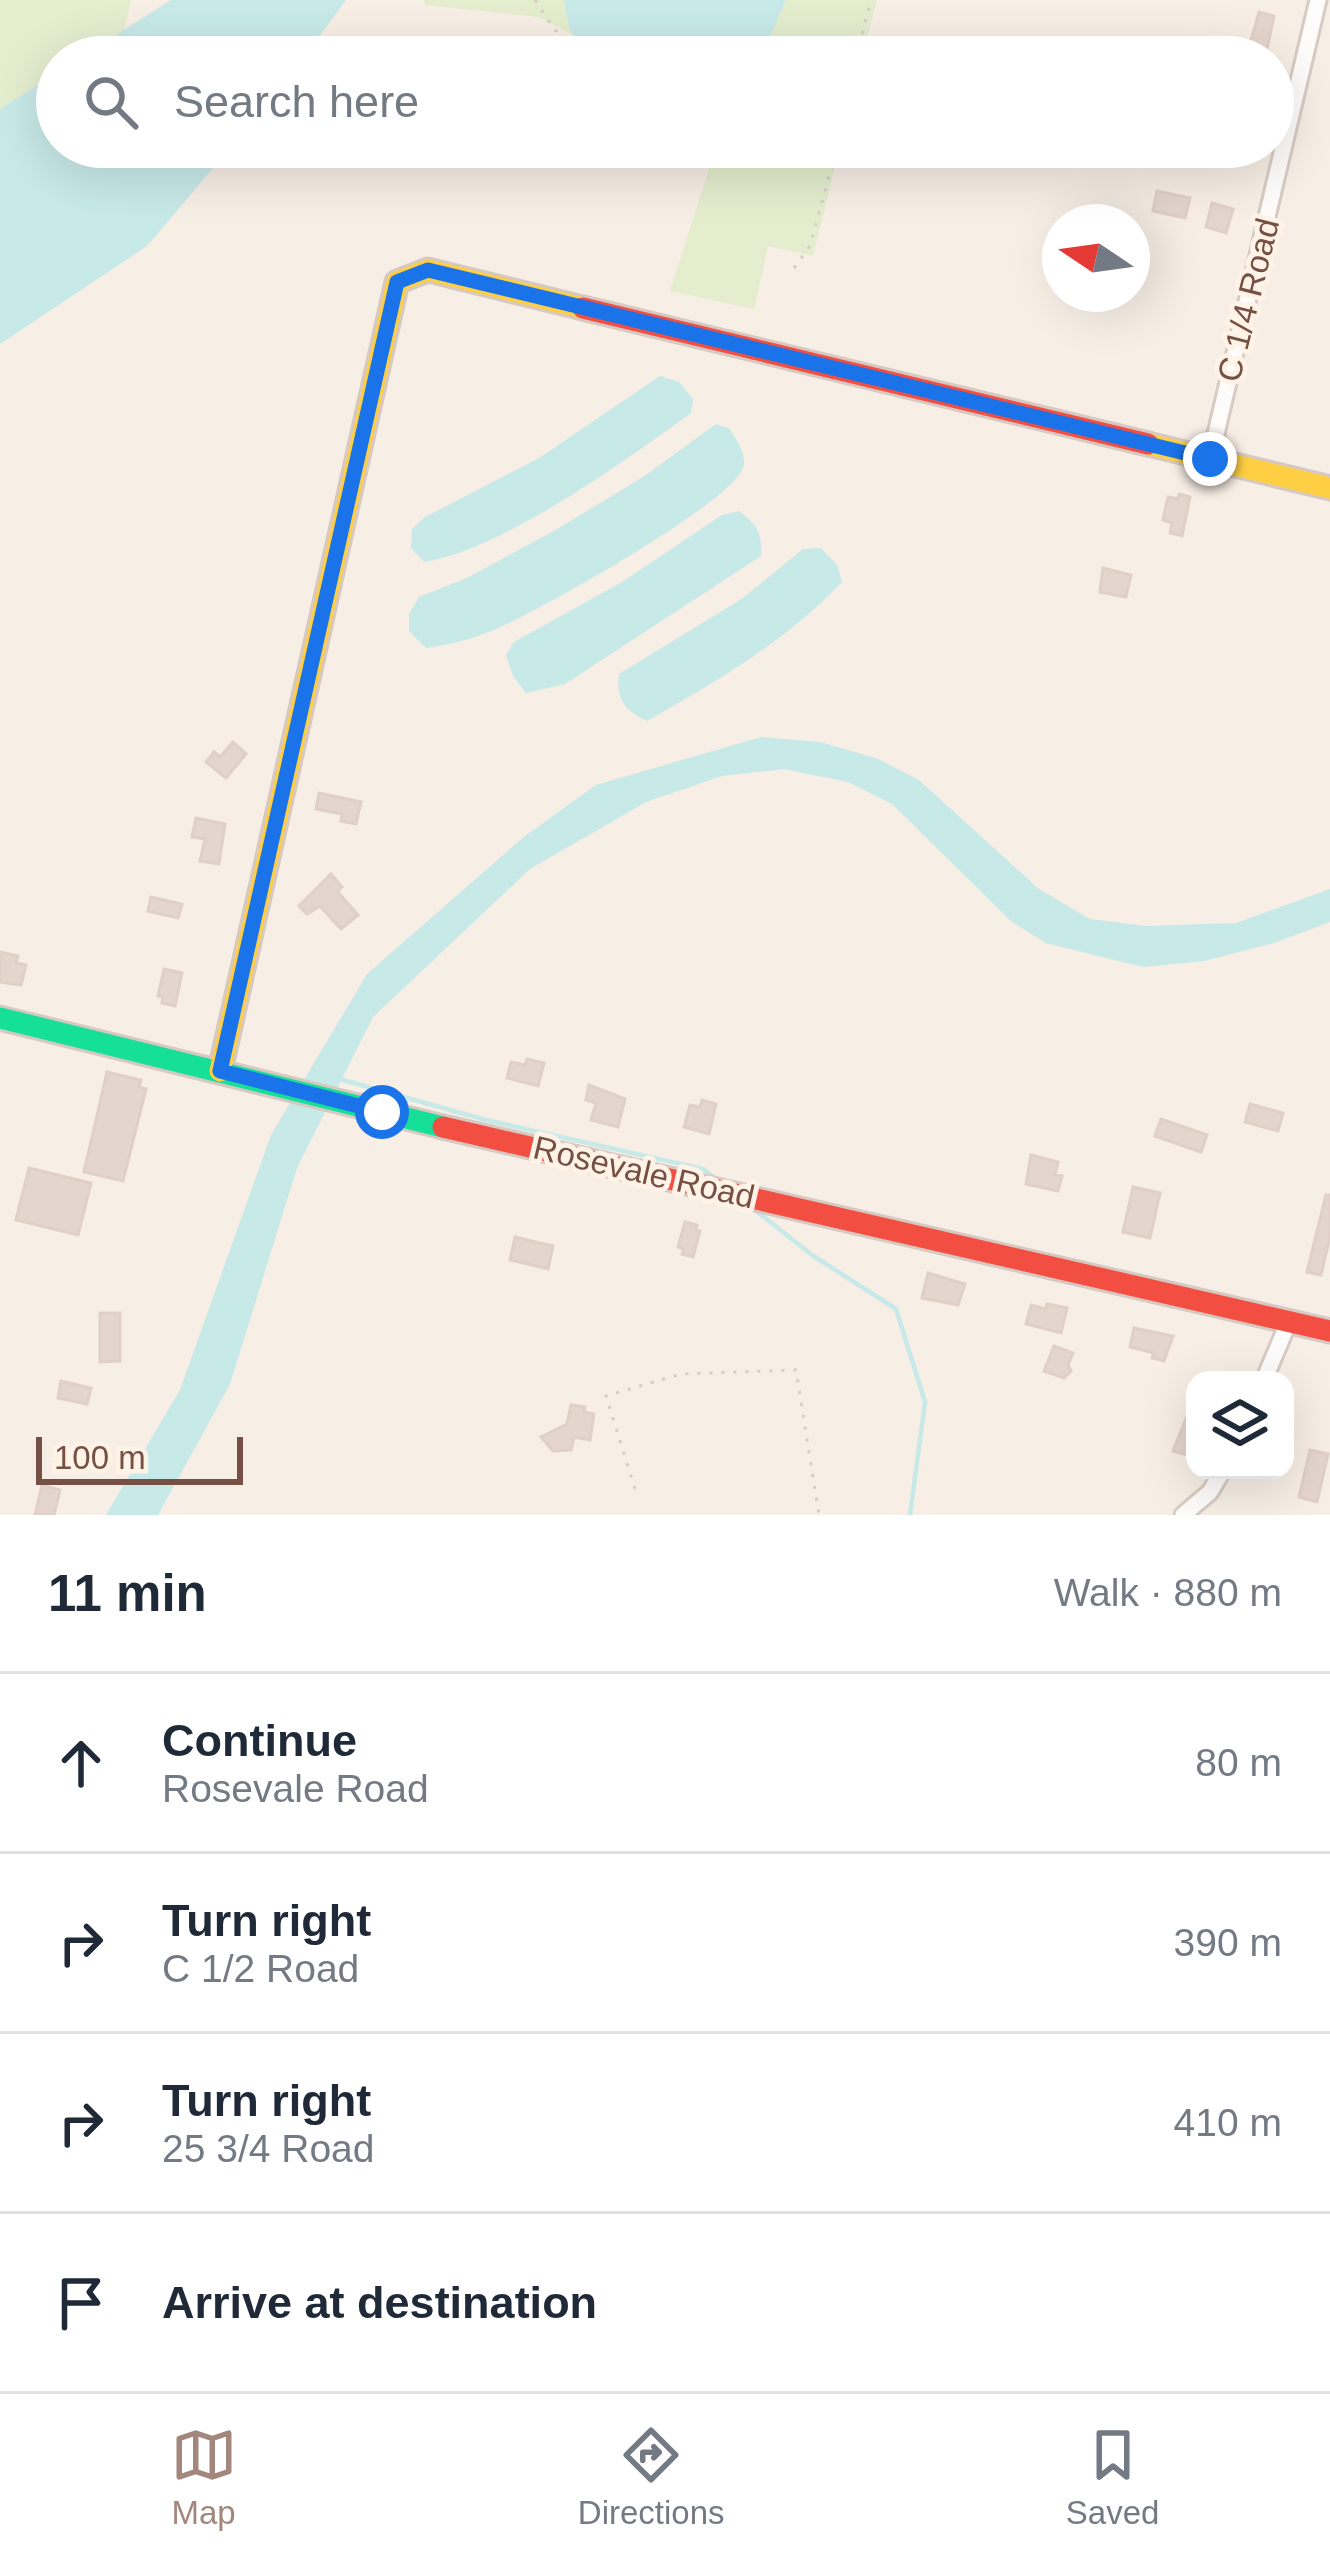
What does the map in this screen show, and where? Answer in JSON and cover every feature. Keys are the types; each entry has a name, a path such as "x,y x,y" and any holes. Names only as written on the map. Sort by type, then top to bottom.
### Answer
{"street":[{"name":"C 1/4 Road","path":"1294,102 1318,0"},
{"name":"C 1/4 Road","path":"1210,459 1278,168"},
{"path":"220,1071 397,282 428,270 1330,488"},
{"name":"Rosevale Road","path":"0,1018 1330,1331"},
{"path":"1268,1371 1289,1322"},
{"path":"1183,1515 1218,1479"}],"path":[{"path":"535,0 565,36"},
{"path":"862,36 871,0"},
{"path":"794,268 811,246 831,168"},
{"path":"635,1489 606,1396 681,1374 796,1370 819,1515"}],"green space":[{"path":"0,0 131,0 124,30 114,36 36,36 36,86 0,109"},
{"path":"424,0 564,0 572,35 539,17 425,5"},
{"path":"786,0 877,0 868,36 770,36"},
{"path":"709,168 835,168 813,256 768,246 754,309 670,291"}],"water":[{"path":"171,0 346,0 319,36 114,36"},
{"path":"564,0 786,0 770,36 575,36"},
{"path":"36,86 36,168 213,168 147,246 0,344 0,109"},
{"path":"660,376 679,382 693,399 691,413 633,454 562,501 489,540 424,562 411,548 412,529 425,517 539,458"},
{"path":"716,424 730,429 739,444 744,461 741,472 726,489 664,534 489,632 426,648 409,631 409,614 419,597 469,577 559,528 643,477"},
{"path":"739,511 757,530 761,556 565,684 526,693 506,655 514,642 622,582 722,515"},
{"path":"821,548 837,565 842,582 798,623 725,675 647,721 627,708 620,697 619,674 743,598 803,549"},
{"path":"761,737 821,742 878,759 919,780 1039,889 1090,919 1146,926 1236,923 1330,889 1330,922 1204,961 1143,967 1046,943 1012,922 892,804 848,782 784,769 722,776 646,802 530,869 373,1017 297,1168 230,1384 158,1515 106,1515 180,1390 271,1135 367,974 525,836 596,785"}],"building":[{"path":"1259,12 1274,16 1270,36 1252,36"},
{"path":"1157,191 1190,198 1185,218 1153,211"},
{"path":"1212,203 1233,209 1226,233 1206,227"},
{"path":"1179,494 1190,497 1182,536 1170,533 1172,523 1163,520 1168,497 1178,499"},
{"path":"1103,568 1131,575 1126,597 1100,592"},
{"path":"233,742 246,754 226,778 206,762 214,752 220,757"},
{"path":"319,793 361,802 356,824 341,821 342,814 316,809"},
{"path":"196,818 225,824 219,864 200,861 205,839 192,837"},
{"path":"331,874 342,887 337,891 358,915 341,929 320,906 307,914 299,906"},
{"path":"151,897 182,904 178,918 148,911"},
{"path":"0,952 18,956 16,963 26,965 21,985 0,982"},
{"path":"164,969 182,973 175,1006 162,1003 163,997 158,996"},
{"path":"527,1059 544,1063 538,1086 507,1078 511,1062 525,1065"},
{"path":"107,1072 141,1080 139,1087 146,1089 123,1181 84,1172"},
{"path":"589,1085 625,1099 618,1127 591,1120 596,1103 586,1100"},
{"path":"702,1100 716,1104 709,1134 684,1127 690,1105 700,1107"},
{"path":"1250,1104 1283,1113 1278,1131 1245,1122"},
{"path":"1161,1119 1207,1135 1201,1152 1155,1136"},
{"path":"1031,1155 1058,1162 1055,1175 1062,1176 1058,1191 1026,1184"},
{"path":"29,1168 91,1183 78,1235 16,1220"},
{"path":"1133,1187 1160,1193 1150,1238 1123,1232"},
{"path":"1326,1195 1330,1195 1330,1236 1321,1275 1307,1272"},
{"path":"685,1222 697,1225 700,1231 693,1257 682,1254 684,1249 678,1247"},
{"path":"515,1237 553,1246 548,1269 510,1260"},
{"path":"928,1273 965,1284 958,1305 922,1298"},
{"path":"1047,1304 1067,1308 1061,1333 1026,1324 1031,1305 1046,1309"},
{"path":"100,1313 120,1313 120,1361 100,1362"},
{"path":"1134,1328 1173,1336 1164,1361 1130,1347"},
{"path":"1054,1346 1073,1353 1068,1365 1071,1371 1064,1378 1044,1371"},
{"path":"61,1381 91,1388 87,1404 58,1398"},
{"path":"571,1405 594,1414 590,1440 574,1437 571,1450 553,1451 541,1437 567,1424"},
{"path":"1186,1418 1186,1455 1173,1451"},
{"path":"1310,1450 1328,1454 1317,1502 1299,1497"},
{"path":"42,1485 60,1490 54,1515 35,1515"}],"waterway":[{"path":"336,1078 486,1120 703,1169 718,1180"},
{"path":"750,1206 812,1255 896,1309 925,1402 910,1515"}],"traffic: fast":[{"path":"0,1018 443,1127"}],"traffic: slow":[{"path":"220,1071 397,282 428,270 583,308"},
{"path":"1148,444 1330,488"}],"traffic: jam":[{"path":"583,308 1148,444"},
{"path":"443,1127 1330,1331"}],"route":[{"path":"382,1112 220,1071 397,282 428,270 1210,459"}]}
